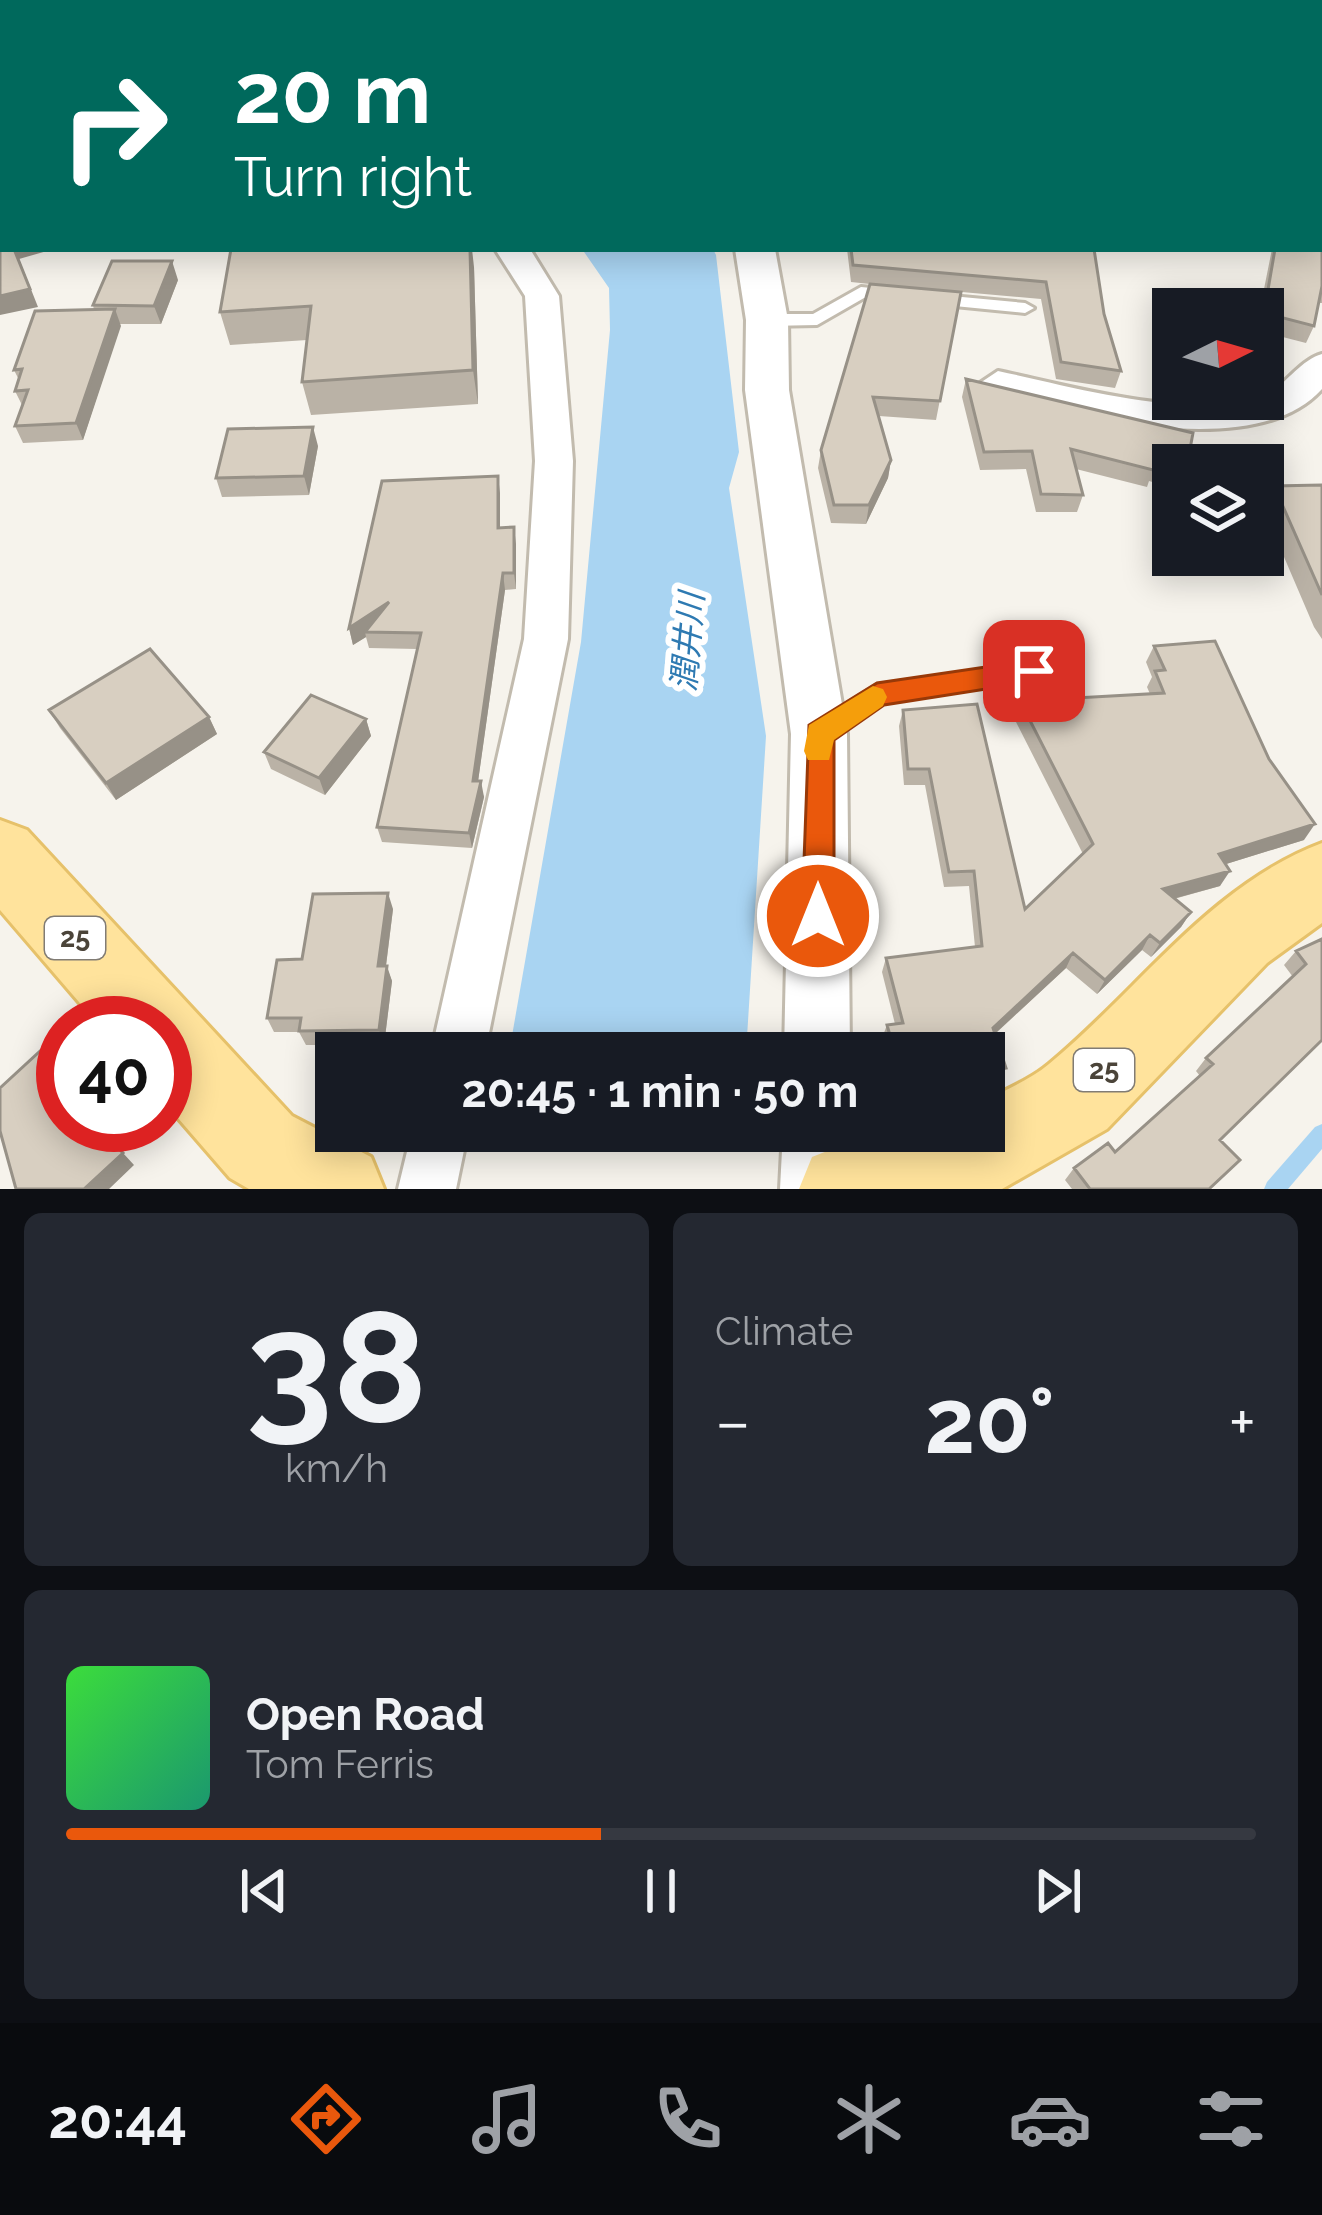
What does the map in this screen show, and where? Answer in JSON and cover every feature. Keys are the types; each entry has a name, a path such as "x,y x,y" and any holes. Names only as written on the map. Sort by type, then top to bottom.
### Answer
{"main road":[{"name":"25","path":"0,854 127,996"},
{"name":"25","path":"844,1189 968,1159 1076,1098 1239,937 1322,878"},
{"path":"192,1070 261,1148 339,1189"}],"street":[{"path":"462,1032 546,639 554,461 542,296 515,252"},
{"path":"756,252 767,320 767,390 819,734 817,1032"},
{"path":"998,383 1136,410 1235,416 1281,406 1320,375"},
{"path":"427,1189 435,1152"},
{"path":"815,1189 816,1152"}],"lane":[{"path":"767,320 817,319 861,292 1025,308"},
{"path":"819,734 877,694 1034,671"}],"water":[{"name":"潤井川","path":"584,252 714,252 739,452 729,488 766,736 747,1032 513,1032 581,642 610,330 609,288"},
{"path":"491,1152 734,1152 729,1189 484,1189"}],"pier":[{"path":"485,1152 739,1152 735,1189 478,1189"}],"building":[{"path":"0,252 15,252 30,289 0,296"},
{"path":"230,252 470,252 473,370 302,382 311,306 220,312"},
{"path":"851,252 1094,252 1104,314 1121,371 1061,362 1046,282 853,265"},
{"path":"1274,252 1322,252 1322,286 1314,326 1284,318 1284,288 1268,288"},
{"path":"112,261 172,261 154,306 93,305"},
{"path":"870,284 961,292 940,401 873,397 891,460 869,505 834,505 821,450"},
{"path":"115,309 76,423 15,426 28,390 15,391 22,369 14,370 35,311"},
{"path":"966,379 1193,433 1191,444 1152,444 1152,470 1071,449 1083,495 1041,494 1032,451 984,452"},
{"path":"313,427 304,476 216,478 228,429"},
{"path":"498,476 498,528 514,527 514,573 503,573 473,781 481,781 469,833 377,827 421,633 365,632 389,602 349,628 382,481"},
{"path":"1322,485 1322,595 1284,509 1284,486"},
{"path":"1215,641 1269,759 1315,824 1219,854 1230,871 1163,889 1191,912 1160,943 1150,935 1105,980 1073,953 993,1028 994,1032 889,1032 887,1025 903,1023 886,958 982,946 974,871 949,872 929,769 908,769 903,710 977,704 1025,909 1093,844 1020,701 1164,693 1155,671 1165,670 1154,646"},
{"path":"150,649 209,717 106,783 49,710"},
{"path":"311,695 366,719 319,778 264,752"},
{"path":"388,893 378,966 387,966 379,1030 299,1031 301,1018 267,1018 277,960 302,959 313,894"},
{"path":"1322,939 1322,1040 1220,1140 1240,1160 1209,1189 1090,1189 1074,1168 1108,1143 1115,1152 1213,1064 1206,1058 1306,964 1296,951"},
{"path":"36,1055 36,1152 123,1153 84,1189 16,1189 0,1131 0,1088"}],"waterway":[{"path":"1274,1189 1322,1134"}],"slow traffic":[{"path":"819,751 819,734 873,697"}],"route":[{"path":"818,916 819,734 877,694 1034,671"}]}
